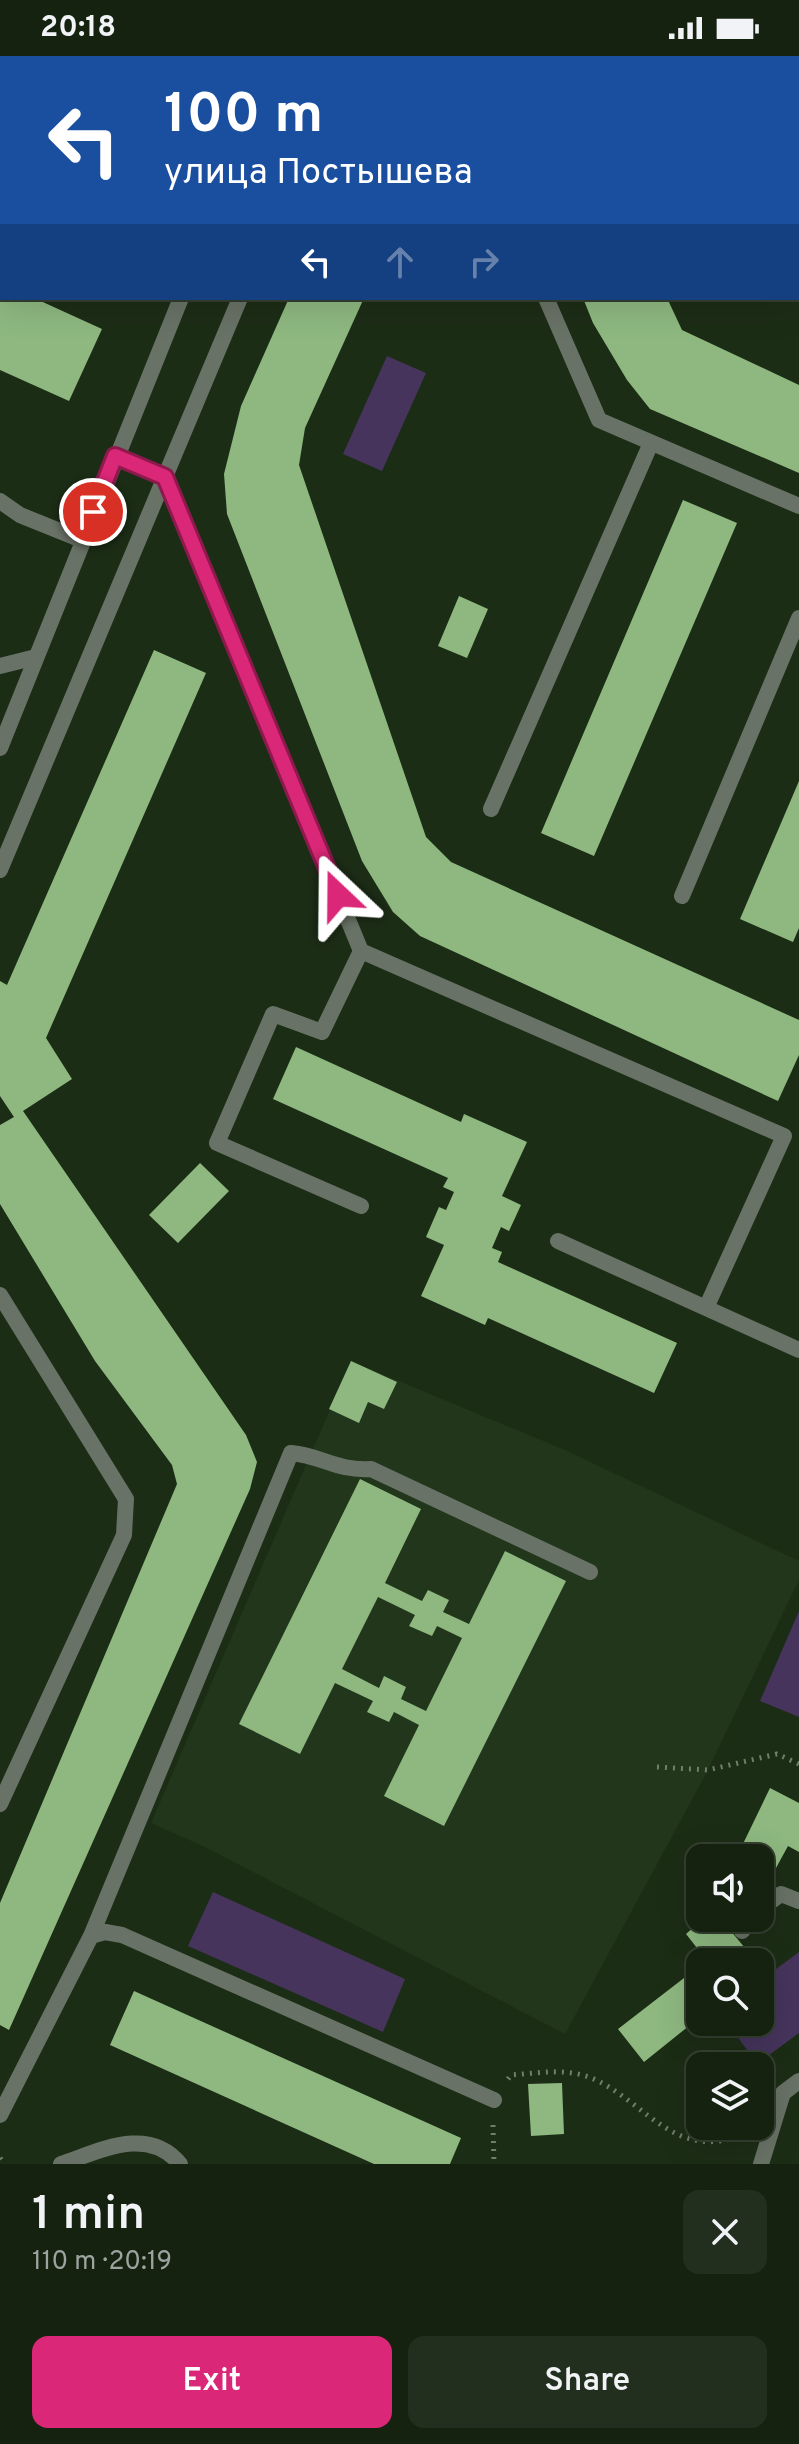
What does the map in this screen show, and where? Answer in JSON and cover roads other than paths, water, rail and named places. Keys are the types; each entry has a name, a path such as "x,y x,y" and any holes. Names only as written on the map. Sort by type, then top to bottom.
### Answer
{"street":[{"path":"0,748 180,300"},
{"path":"0,870 239,300"},
{"path":"547,300 599,420 799,506"},
{"path":"491,809 651,443"},
{"path":"115,456 165,477 361,951 784,1136 706,1308"},
{"path":"0,501 20,515 82,540"},
{"path":"682,896 799,618"},
{"path":"0,666 36,657"},
{"path":"361,951 322,1032 273,1014 217,1143 361,1206"},
{"path":"558,1241 799,1350"},
{"path":"0,1295 126,1499 124,1535 0,1804"},
{"path":"0,2115 91,1936 291,1453 308,1455 345,1470 371,1469 590,1572"},
{"path":"774,1899 781,1894 799,1901"},
{"path":"91,1936 105,1932 122,1935 494,2100"},
{"path":"761,2164 783,2093 799,2081"},
{"path":"61,2164 130,2140 170,2152 180,2164"}]}
